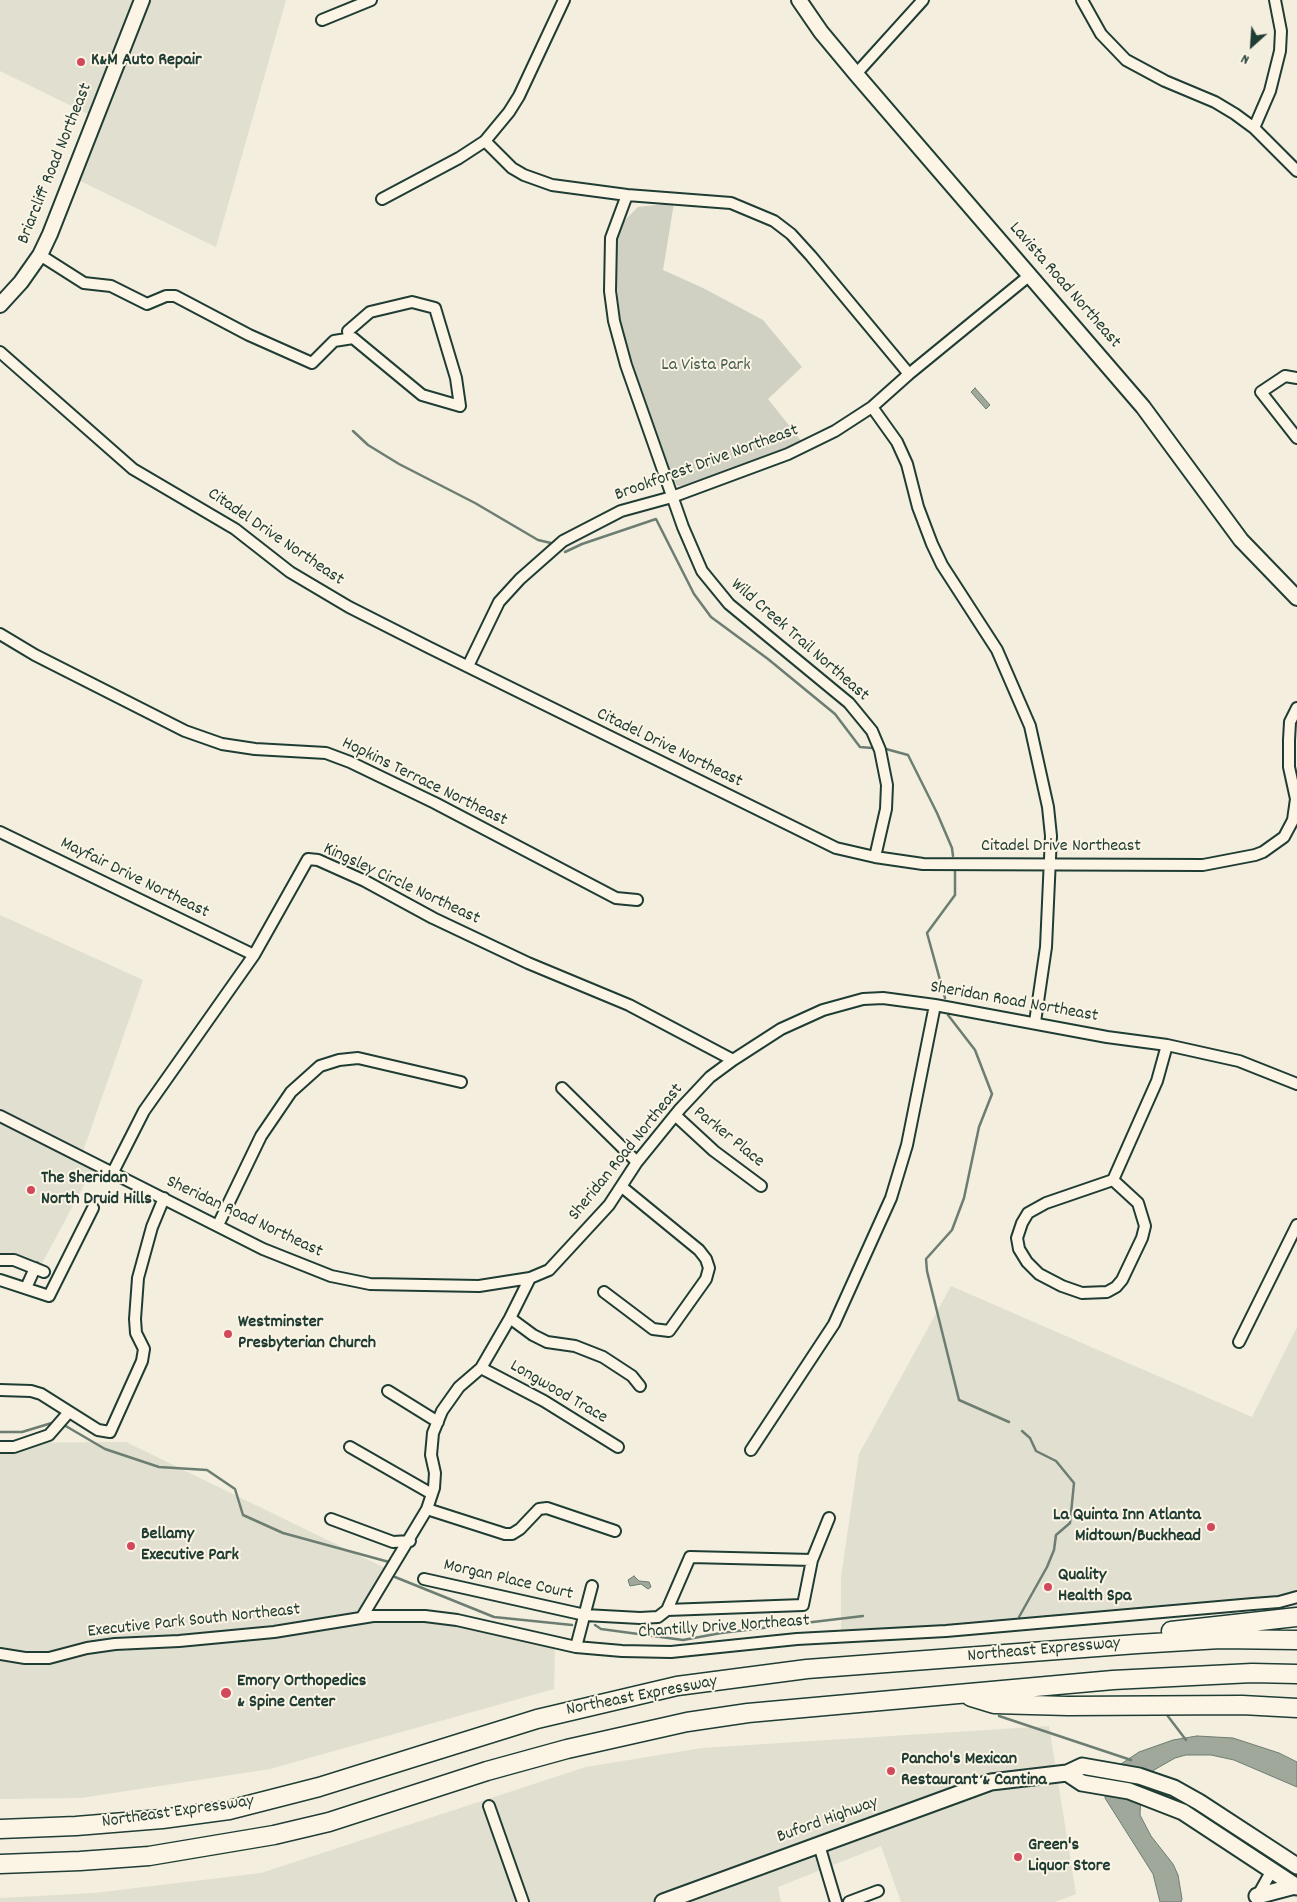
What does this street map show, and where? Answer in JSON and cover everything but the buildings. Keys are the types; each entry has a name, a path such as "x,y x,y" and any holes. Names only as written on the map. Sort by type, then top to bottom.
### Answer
{"highway":[{"path":"1104,1646 1166,1632 1297,1617"},
{"name":"Northeast Expressway","path":"0,1828 76,1826 162,1819 229,1810 318,1787 537,1719 677,1686 807,1669 1104,1646 1220,1640 1297,1640"},
{"name":"Northeast Expressway","path":"0,1864 130,1857 218,1846 329,1822 487,1771 626,1734 748,1713 1167,1677 1252,1673 1297,1674"},
{"path":"958,1694 994,1704 1068,1706 1248,1705 1297,1708"}],"main road":[{"name":"Briarcliff Road Northeast","path":"0,305 21,282 40,255 50,234 142,0"},
{"name":"Lavista Road Northeast","path":"799,0 821,32 856,74 1143,407 1241,540 1297,598"},
{"name":"Buford Highway","path":"663,1902 991,1782 1067,1773 1082,1766 1156,1781 1190,1797 1297,1866"},
{"path":"1067,1773 1082,1783 1129,1791 1183,1812 1271,1872 1296,1882"},
{"path":"1262,1844 1272,1859 1271,1872"},
{"path":"1256,1899 1296,1882"}],"street":[{"path":"322,20 370,0"},
{"path":"382,199 459,158 485,141 509,112 519,96 564,0"},
{"path":"856,74 923,0"},
{"path":"1082,0 1101,34 1126,60 1159,78 1215,102 1254,128 1297,171"},
{"path":"1254,128 1270,92 1280,51 1281,32 1275,0"},
{"path":"485,141 512,168 537,181 569,188 627,195 731,203 774,222 804,248 909,374"},
{"name":"Wild Creek Trail Northeast","path":"627,195 611,238 610,291 614,321 626,365 672,497 695,555 715,589 747,621 849,703 872,731 880,750 887,785 886,809 875,858"},
{"path":"40,255 84,283 111,286 147,304 166,296 175,296 249,335 312,363 334,341 353,338 422,395 460,406 456,378 435,308 412,302 370,312 348,331 350,338"},
{"name":"Brookforest Drive Northeast","path":"468,666 499,602 520,579 563,541 621,511 672,497 813,443 872,407 909,374 1030,275"},
{"name":"Citadel Drive Northeast","path":"0,352 133,469 235,529 290,572 349,607 817,841 836,848 875,858 923,864 1203,865 1235,860 1270,847 1284,838 1293,820 1296,799 1290,767 1289,740 1290,722 1297,708"},
{"path":"1297,378 1285,376 1261,392 1297,438"},
{"path":"872,407 896,442 908,464 918,507 936,551 997,650 1030,726 1048,807 1051,836 1046,947 1035,1022"},
{"name":"Hopkins Terrace Northeast","path":"0,634 35,655 185,731 222,744 247,748 326,753 350,762 435,803 616,898 636,900"},
{"name":"Mayfair Drive Northeast","path":"0,832 254,955"},
{"name":"Kingsley Circle Northeast","path":"113,1172 144,1111 254,955 308,859 318,860 502,950 630,1006 733,1060"},
{"name":"Sheridan Road Northeast","path":"0,1116 280,1256 330,1276 370,1284 479,1286 530,1278 548,1270 609,1205 637,1162 675,1115 710,1077 781,1029 823,1010 863,998 883,998 935,1005 1035,1022 1107,1037 1167,1045 1238,1061 1297,1084"},
{"path":"751,1450 834,1324 891,1198 907,1145 935,1005"},
{"path":"1113,1180 1138,1203 1144,1226 1142,1238 1122,1280 1116,1287 1101,1293 1082,1293 1062,1286 1039,1274 1026,1262 1019,1249 1017,1238 1022,1223 1028,1213 1046,1203 1113,1180 1157,1081 1167,1045"},
{"path":"218,1225 261,1136 291,1092 320,1066 339,1060 358,1058 461,1082"},
{"path":"562,1088 637,1162"},
{"name":"Parker Place","path":"675,1115 714,1151 761,1186"},
{"path":"604,1292 653,1329 669,1331 706,1278 709,1268 706,1259 699,1250 622,1187"},
{"path":"0,1390 30,1391 98,1430 110,1432 142,1361 144,1350 136,1333 135,1320 138,1278 152,1227 164,1198"},
{"path":"0,1280 49,1296 93,1208"},
{"path":"1239,1342 1297,1225"},
{"path":"0,1260 14,1260 39,1270 26,1288"},
{"path":"362,1617 410,1541 427,1509 432,1494 435,1473 431,1455 433,1433 442,1411 459,1387 480,1368 510,1318 530,1278"},
{"path":"510,1318 533,1335 547,1342 575,1346 603,1357 632,1376 640,1386"},
{"name":"Longwood Trace","path":"480,1368 544,1401 618,1447"},
{"path":"388,1391 438,1422"},
{"path":"0,1447 14,1447 49,1435 69,1412"},
{"path":"350,1447 432,1494"},
{"path":"427,1509 505,1534 512,1534 520,1529 539,1510 547,1508 615,1531"},
{"name":"Morgan Place Court","path":"424,1579 585,1615 640,1618 658,1616 667,1610 803,1605 812,1560 829,1518"},
{"path":"330,1519 393,1542 410,1541"},
{"path":"667,1610 690,1557 812,1560"},
{"name":"Morgan Place Court","path":"576,1647 592,1586"},
{"name":"Chantilly Drive Northeast","path":"362,1617 425,1616 457,1620 576,1647 622,1651 671,1652 798,1639 946,1631 1279,1602 1297,1597"},
{"name":"Executive Park South Northeast","path":"0,1654 24,1658 49,1658 87,1648 115,1644 179,1641 274,1632 362,1617"},
{"path":"490,1806 523,1902"},
{"path":"819,1845 836,1902"},
{"path":"1256,1899 1271,1872"},
{"path":"849,1902 878,1890"}],"shaded area":[{"path":"0,0 286,0 216,247 72,177 94,117 0,71"},
{"path":"975,388 990,405 986,409 971,392"},
{"path":"0,915 143,980 81,1157 95,1165 40,1267 0,1266"},
{"path":"951,1286 1252,1417 1297,1327 1297,1608 1006,1622 841,1638 841,1577 859,1454"},
{"path":"126,1442 389,1570 357,1621 452,1618 555,1641 554,1689 270,1769 81,1798 0,1799 0,1443"},
{"path":"634,1576 639,1581 649,1582 651,1587 648,1589 641,1584 630,1586 628,1580"},
{"path":"1049,1726 1076,1894 1055,1902 901,1902 881,1846 778,1887 781,1902 0,1902 0,1898 94,1893 261,1873 586,1767 702,1748"},
{"path":"1197,1736 1233,1738 1279,1753 1297,1762 1297,1787 1234,1760 1211,1755 1186,1755 1175,1758 1154,1770 1141,1791 1140,1815 1151,1836 1173,1864 1178,1875 1182,1899 1181,1902 1160,1902 1153,1874 1105,1798 1106,1786 1118,1766 1139,1752 1173,1740"}],"green space":[{"name":"La Vista Park","path":"674,203 663,270 703,288 763,320 802,367 768,399 803,443 683,486 677,486 658,445 652,420 626,351 622,336 614,259 618,232 625,220 638,207"}],"waterway":[{"path":"353,431 368,445 399,464 475,503 538,540 551,543"},
{"path":"565,552 582,544 656,519 694,594 711,617 768,659 835,714 860,747 872,748"},
{"path":"886,749 908,755 937,813 952,848 953,856"},
{"path":"945,998 927,933 955,895 955,869"},
{"path":"948,1015 975,1050 992,1094 979,1127 964,1198 952,1230 926,1259 927,1271 959,1400 1009,1422"},
{"path":"0,1432 22,1432 55,1422"},
{"path":"64,1425 105,1449 159,1467 207,1470 235,1489 243,1515 283,1533 389,1562"},
{"path":"1019,1617 1047,1567 1054,1550 1056,1535 1070,1523 1074,1483 1056,1461 1036,1451 1030,1438 1022,1431"},
{"path":"395,1577 494,1617 572,1625"},
{"path":"595,1625 601,1629 683,1640 721,1633 863,1616"},
{"path":"1167,1715 1186,1740"},
{"path":"999,1716 1131,1760"}],"place":[{"name":"K&M Auto Repair","path":"81,62"},
{"name":"The Sheridan North Druid Hills","path":"31,1190"},
{"name":"Westminster Presbyterian Church","path":"228,1334"},
{"name":"La Quinta Inn Atlanta Midtown/Buckhead","path":"1211,1527"},
{"name":"Bellamy Executive Park","path":"131,1546"},
{"name":"Quality Health Spa","path":"1048,1587"},
{"name":"Emory Orthopedics & Spine Center","path":"226,1693"},
{"name":"Pancho's Mexican Restaurant & Cantina","path":"891,1771"},
{"name":"Green's Liquor Store","path":"1018,1857"}]}
